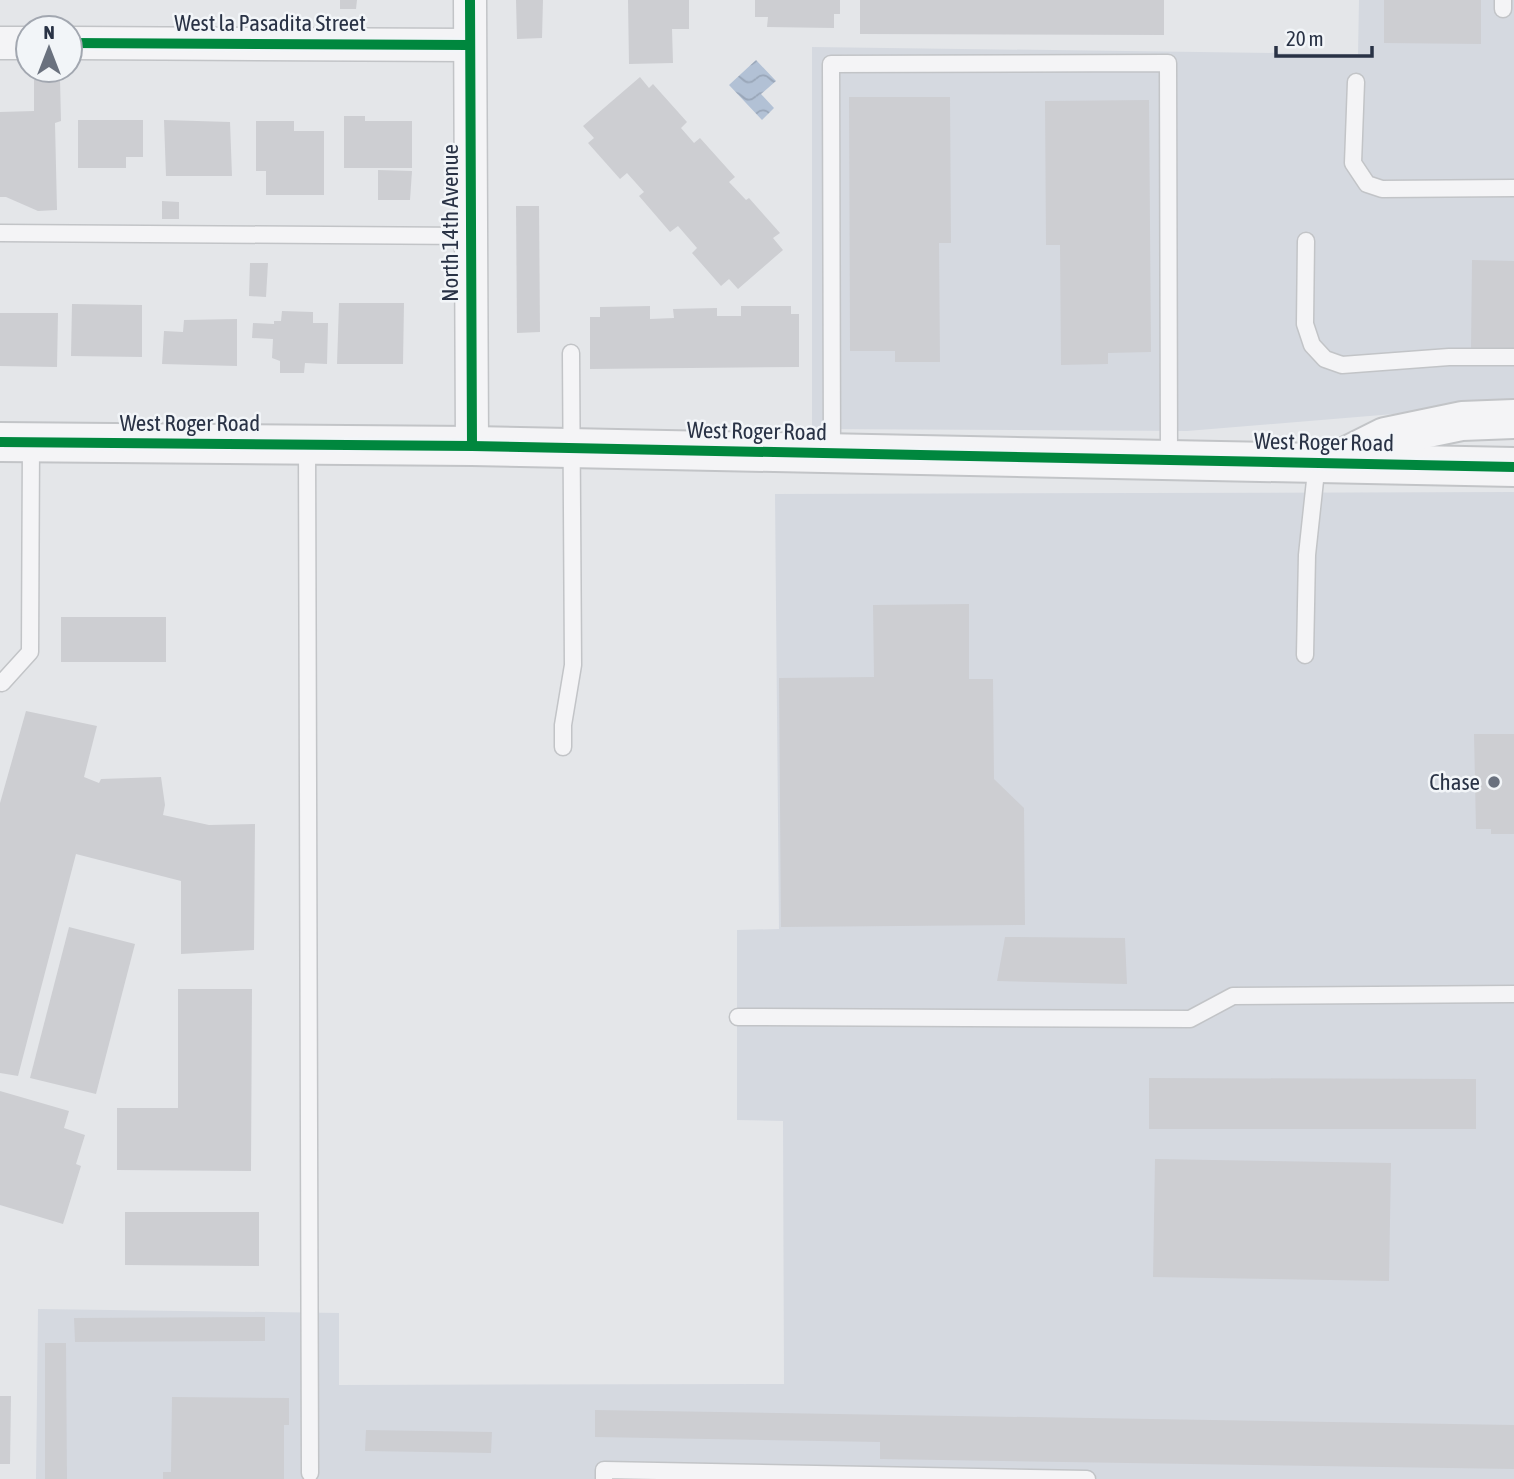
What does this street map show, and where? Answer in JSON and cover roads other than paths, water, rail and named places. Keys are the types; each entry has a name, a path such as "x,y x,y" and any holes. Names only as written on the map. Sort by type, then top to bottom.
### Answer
{"street":[{"name":"North 14th Avenue","path":"470,0 472,446"},
{"name":"West la Pasadita Street","path":"84,43 469,45"},
{"name":"West Roger Road","path":"1326,462 1385,436 1462,421 1514,419"},
{"name":"West Roger Road","path":"16,442 472,446 1514,467"}],"lane":[{"path":"832,453 831,64 1168,63 1169,460"},
{"path":"1356,82 1353,163 1367,184 1382,189 1514,188"},
{"path":"0,233 471,236"},
{"path":"1306,241 1305,324 1312,345 1325,359 1342,365 1449,357 1514,358"},
{"path":"563,747 563,725 573,665 571,353"},
{"path":"2,683 30,652 16,442"},
{"path":"307,444 310,1473"},
{"path":"1306,655 1307,555 1326,462"},
{"path":"738,1017 1191,1019 1233,996 1514,994"},
{"path":"604,1479 604,1470 665,1475 1087,1479"}],"water":[{"path":"756,60 776,81 761,94 774,108 762,120 729,85"}],"place":[{"name":"Chase","path":"1494,782"}]}
